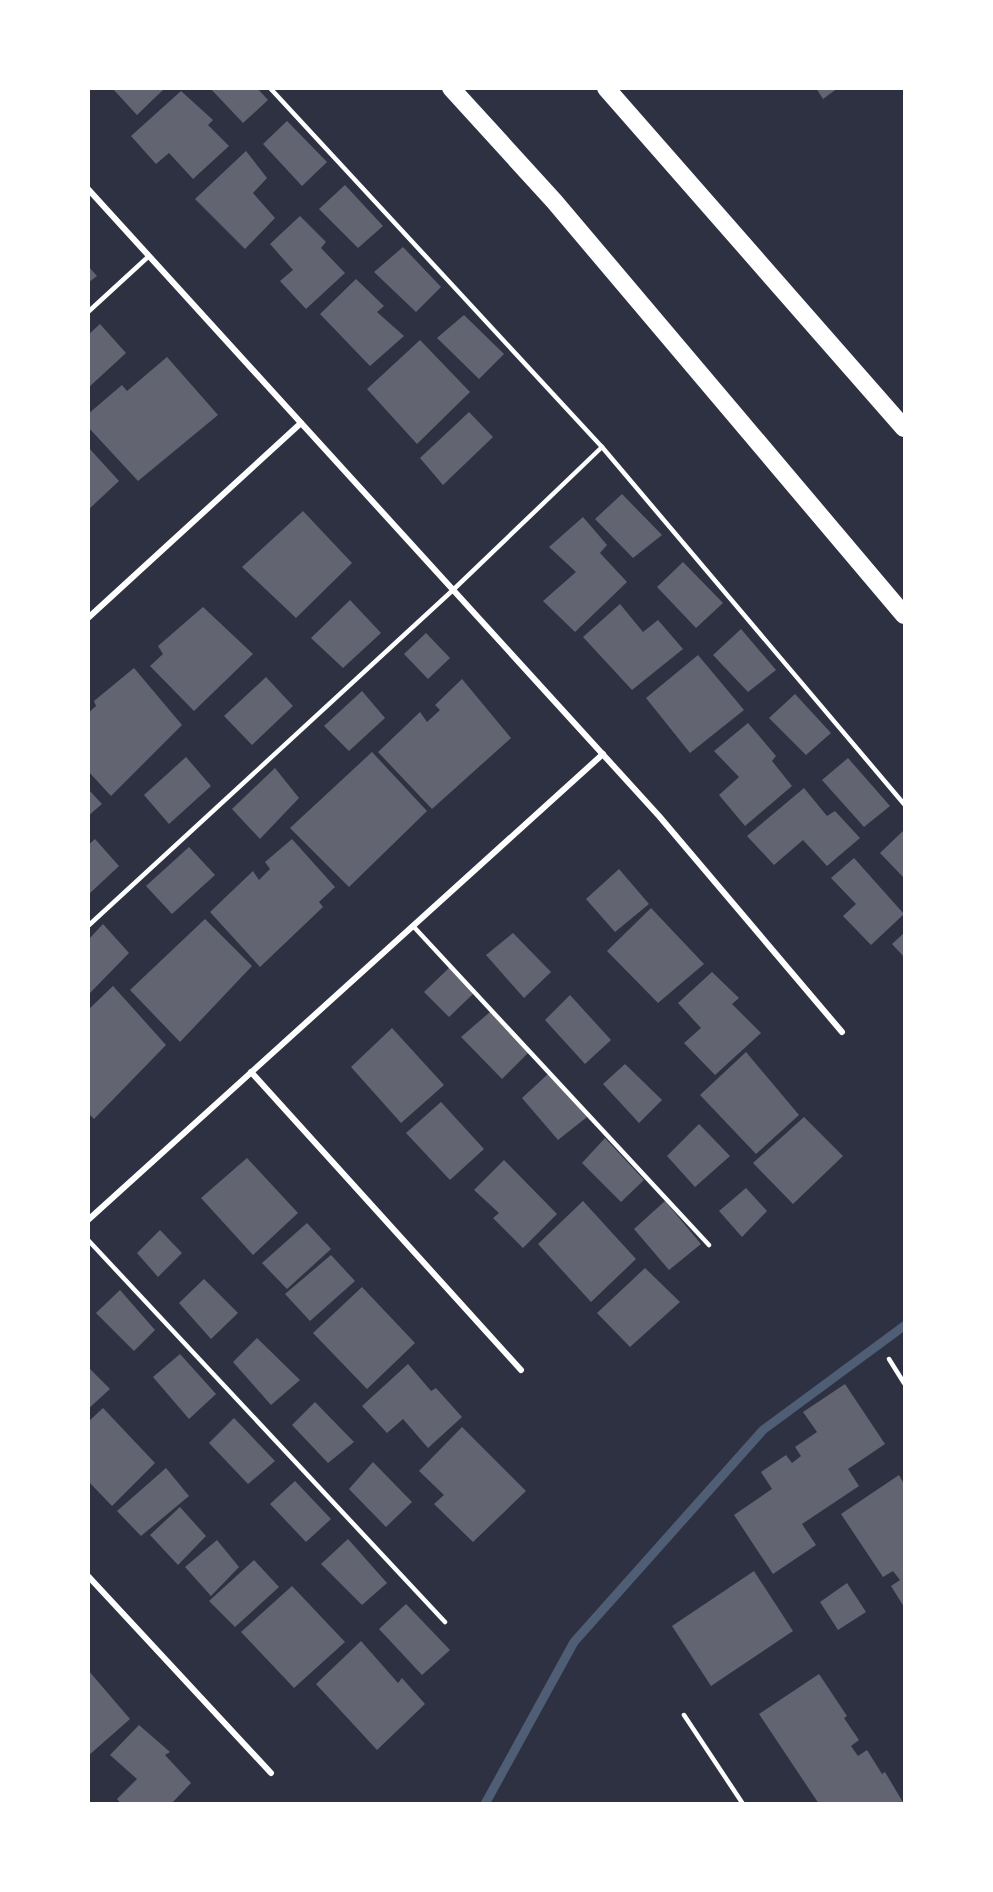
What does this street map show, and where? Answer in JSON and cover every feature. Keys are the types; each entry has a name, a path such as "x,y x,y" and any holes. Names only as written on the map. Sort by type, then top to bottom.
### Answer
{"highway":[{"path":"451,88 554,201 904,615"},
{"path":"606,88 904,428"}],"street":[{"path":"88,189 659,816 842,1032"},
{"path":"88,618 302,423"},
{"path":"88,1220 603,754"},
{"path":"252,1072 521,1370"},
{"path":"88,1576 271,1773"}],"lane":[{"path":"270,88 602,447 904,804"},
{"path":"88,312 150,256"},
{"path":"88,926 453,590 602,447"},
{"path":"413,926 709,1245"},
{"path":"88,1239 445,1622"},
{"path":"889,1359 904,1383"},
{"path":"684,1715 743,1803"}],"building":[{"path":"112,88 165,88 137,115"},
{"path":"210,88 257,88 268,100 243,123"},
{"path":"816,88 838,88 823,99"},
{"path":"181,91 213,120 208,125 229,146 193,179 169,153 156,164 131,136"},
{"path":"287,121 327,162 302,186 263,144"},
{"path":"246,151 267,178 253,193 275,218 245,249 195,199"},
{"path":"345,185 383,226 358,248 319,209"},
{"path":"300,216 326,242 321,248 345,273 306,309 280,281 293,270 270,244"},
{"path":"403,247 441,287 416,312 374,272"},
{"path":"88,266 97,276 88,283"},
{"path":"356,279 384,306 377,312 404,336 370,366 320,314"},
{"path":"464,315 504,354 479,379 437,338"},
{"path":"100,324 126,353 88,388 88,335"},
{"path":"420,340 470,392 417,444 367,389"},
{"path":"167,357 218,415 138,481 88,427 88,414 122,385 127,391"},
{"path":"469,412 493,437 443,485 420,458"},
{"path":"88,447 119,481 88,510"},
{"path":"622,494 662,535 633,558 595,519"},
{"path":"303,511 352,563 296,618 242,567"},
{"path":"583,517 607,545 600,553 627,582 575,632 543,601 576,572 549,547"},
{"path":"683,562 723,603 696,628 657,587"},
{"path":"350,600 381,633 343,668 311,638"},
{"path":"620,604 643,632 658,620 683,649 632,690 583,637"},
{"path":"203,607 253,654 194,711 150,666 163,654 158,646"},
{"path":"741,629 776,670 748,692 713,655"},
{"path":"426,633 450,658 428,679 404,654"},
{"path":"698,655 744,710 690,753 646,698"},
{"path":"134,668 182,725 111,796 88,771 88,713 96,706 94,701"},
{"path":"266,677 293,706 252,745 224,716"},
{"path":"462,679 511,738 432,809 378,752 420,712 427,722 440,710 435,705"},
{"path":"362,691 385,718 349,751 324,726"},
{"path":"795,694 831,733 806,755 769,718"},
{"path":"748,723 776,756 772,761 792,786 745,826 719,795 739,777 714,751"},
{"path":"372,752 427,811 349,887 290,828"},
{"path":"186,757 211,786 169,824 144,795"},
{"path":"848,758 890,806 864,827 822,780"},
{"path":"275,768 299,798 260,839 232,809"},
{"path":"804,788 827,816 835,811 860,838 827,866 803,840 774,865 747,836"},
{"path":"88,789 102,804 88,816"},
{"path":"904,830 904,878 880,853"},
{"path":"95,839 119,866 88,895 88,845"},
{"path":"292,839 335,887 319,902 323,907 260,967 210,912 253,871 259,880 270,869 265,862"},
{"path":"189,847 215,875 172,914 146,886"},
{"path":"854,858 904,914 871,945 843,916 856,904 831,878"},
{"path":"619,869 649,904 615,932 586,899"},
{"path":"651,908 704,964 658,1003 607,951"},
{"path":"205,919 252,966 180,1042 130,990"},
{"path":"103,924 129,953 90,993 88,940"},
{"path":"513,933 551,972 524,998 486,955"},
{"path":"904,933 904,957 892,944"},
{"path":"450,967 474,993 449,1017 424,992"},
{"path":"712,972 739,998 732,1004 761,1033 715,1075 684,1043 701,1028 678,1003"},
{"path":"113,986 166,1045 94,1119 88,1113 88,1010"},
{"path":"570,995 611,1040 585,1064 545,1020"},
{"path":"490,1012 529,1052 502,1079 461,1037"},
{"path":"392,1028 444,1085 401,1123 351,1067"},
{"path":"746,1052 799,1115 756,1154 700,1095"},
{"path":"625,1064 662,1100 639,1123 603,1084"},
{"path":"548,1074 587,1117 558,1140 522,1098"},
{"path":"441,1102 484,1149 450,1180 406,1133"},
{"path":"804,1117 843,1156 793,1204 753,1163"},
{"path":"699,1124 730,1156 695,1187 667,1156"},
{"path":"605,1138 644,1180 621,1202 582,1163"},
{"path":"247,1158 298,1213 253,1255 201,1198"},
{"path":"504,1160 557,1214 523,1248 493,1218 499,1213 474,1190"},
{"path":"746,1188 767,1211 742,1237 719,1211"},
{"path":"583,1201 636,1259 591,1302 538,1244"},
{"path":"665,1201 701,1244 669,1270 634,1229"},
{"path":"307,1223 331,1249 287,1289 262,1263"},
{"path":"160,1230 182,1253 158,1277 137,1253"},
{"path":"331,1255 355,1281 310,1321 285,1294"},
{"path":"645,1268 680,1302 630,1347 597,1313"},
{"path":"204,1279 238,1313 211,1339 179,1303"},
{"path":"362,1287 415,1343 367,1389 313,1333"},
{"path":"120,1290 155,1330 134,1351 96,1313"},
{"path":"257,1338 300,1380 271,1405 233,1362"},
{"path":"180,1354 216,1394 189,1419 153,1377"},
{"path":"408,1364 431,1391 436,1388 462,1417 428,1448 403,1419 387,1433 362,1406"},
{"path":"88,1367 110,1389 88,1409"},
{"path":"845,1384 885,1444 848,1469 859,1486 802,1524 816,1545 773,1574 734,1515 772,1489 761,1472 786,1455 792,1463 801,1456 795,1447 817,1432 803,1412"},
{"path":"315,1402 354,1442 328,1463 292,1425"},
{"path":"103,1408 155,1463 112,1506 88,1481 88,1422"},
{"path":"234,1418 275,1461 248,1484 209,1443"},
{"path":"462,1427 526,1491 473,1542 434,1504 444,1495 419,1471"},
{"path":"373,1462 412,1502 386,1527 349,1489"},
{"path":"166,1468 189,1496 141,1536 117,1511"},
{"path":"899,1475 904,1484 904,1607 891,1586 900,1580 893,1571 883,1577 841,1514"},
{"path":"295,1481 331,1519 306,1542 270,1504"},
{"path":"180,1507 206,1536 178,1565 150,1535"},
{"path":"348,1539 387,1583 362,1605 321,1564"},
{"path":"217,1540 239,1567 211,1596 185,1567"},
{"path":"254,1560 279,1587 235,1627 209,1601"},
{"path":"754,1571 793,1631 711,1686 672,1626"},
{"path":"847,1583 866,1612 838,1630 820,1602"},
{"path":"292,1586 345,1642 294,1688 241,1632"},
{"path":"406,1604 450,1650 422,1675 379,1629"},
{"path":"361,1641 398,1683 402,1678 425,1704 377,1750 316,1684"},
{"path":"88,1670 130,1719 88,1756"},
{"path":"819,1674 847,1716 844,1718 859,1740 851,1746 858,1756 867,1750 882,1774 885,1772 904,1804 819,1804 759,1714"},
{"path":"139,1725 170,1752 165,1755 191,1783 171,1804 121,1804 117,1799 137,1779 110,1755"}],"waterway":[{"path":"485,1804 574,1642 763,1430 904,1326"}]}
